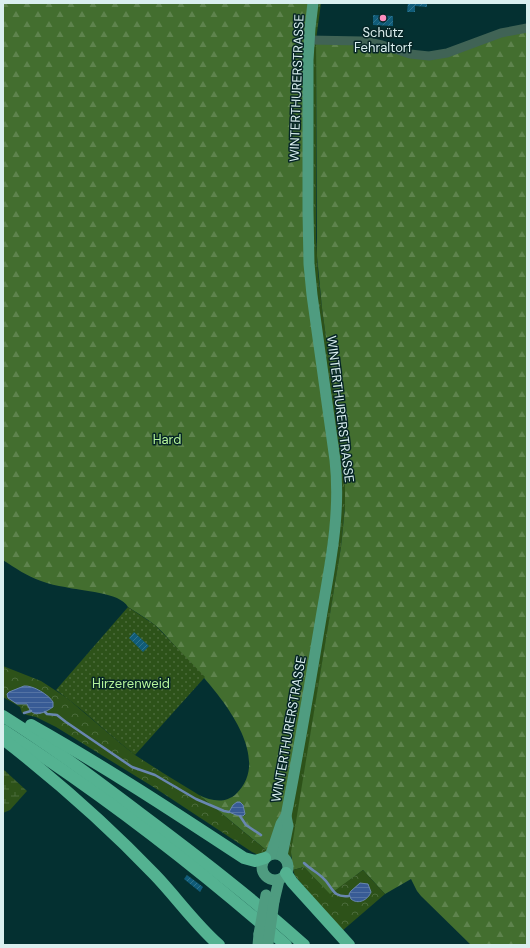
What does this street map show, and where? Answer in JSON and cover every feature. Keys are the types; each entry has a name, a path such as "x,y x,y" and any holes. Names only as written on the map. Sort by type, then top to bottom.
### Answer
{"highway":[{"path":"3,710 127,782 244,858 255,861 273,856"},
{"path":"3,716 62,755 181,844 254,902 304,945"},
{"path":"3,730 137,825 286,945"},
{"path":"3,739 61,786 107,827 155,875 218,945"},
{"path":"278,877 292,882 349,945"}],"main road":[{"name":"WINTERTHURERSTRASSE","path":"278,877 263,873 262,865 273,856 288,826 286,816 312,674 336,526 338,493 336,460 312,295 309,264 309,40 313,3"},
{"name":"WINTERTHURERSTRASSE","path":"263,942 270,898 278,877 288,869 287,862 273,856"}],"street":[{"path":"309,40 363,40 382,44 410,54 429,56 447,53 501,33 527,28"}],"green space":[{"name":"Hard","path":"3,3 313,3 308,211 337,477 298,756 271,854 199,795 213,800 223,800 232,797 236,794 247,778 249,759 244,739 235,719 222,700 166,636 153,623 117,598 100,593 44,582 26,574 3,560","holes":["242,803 245,815 243,816 230,812"]},
{"path":"313,3 321,3 316,40 316,238 318,272 345,477 345,508 341,547 291,857 285,859 275,854 312,295"},
{"path":"527,28 527,945 471,945 421,896 411,879 385,894 363,870 330,895 304,867 293,870 291,852 341,547 345,508 345,477 322,308 317,256 316,40 345,40 423,56"},
{"name":"Hirzerenweid","path":"128,607 155,625 205,677 135,755 56,690"},
{"path":"3,666 41,681 67,698 135,755 199,795 271,854 265,858 252,852 155,788 56,727 36,717 22,713 20,707 3,697"},
{"path":"3,769 27,791 10,810 3,813"},
{"path":"304,867 330,894 363,870 385,894 342,931 295,876 293,870"}],"water":[{"path":"24,686 32,687 51,699 53,702 53,707 38,714 32,712 27,704 17,704 8,698 7,694 9,692"},
{"path":"240,802 243,805 245,814 243,816 229,812 233,805"},
{"path":"360,883 368,884 371,892 368,897 360,902 357,902 351,899 349,894"}],"building":[{"name":"Schütz Fehraltorf","path":"408,3 427,3 427,7 415,6 415,12 407,12"},
{"name":"Schütz Fehraltorf","path":"373,15 393,16 393,26 373,25"},
{"path":"134,632 149,646 143,652 129,638"},
{"path":"187,875 203,887 200,892 184,879"}],"waterway":[{"path":"24,713 31,711"},
{"path":"45,712 47,714 57,715 132,767 155,775 196,799 229,812"},
{"path":"240,816 246,825 261,835"},
{"path":"304,863 326,880 335,893 343,896 349,896"}],"place":[{"name":"Schütz Fehraltorf","path":"383,18"}]}
